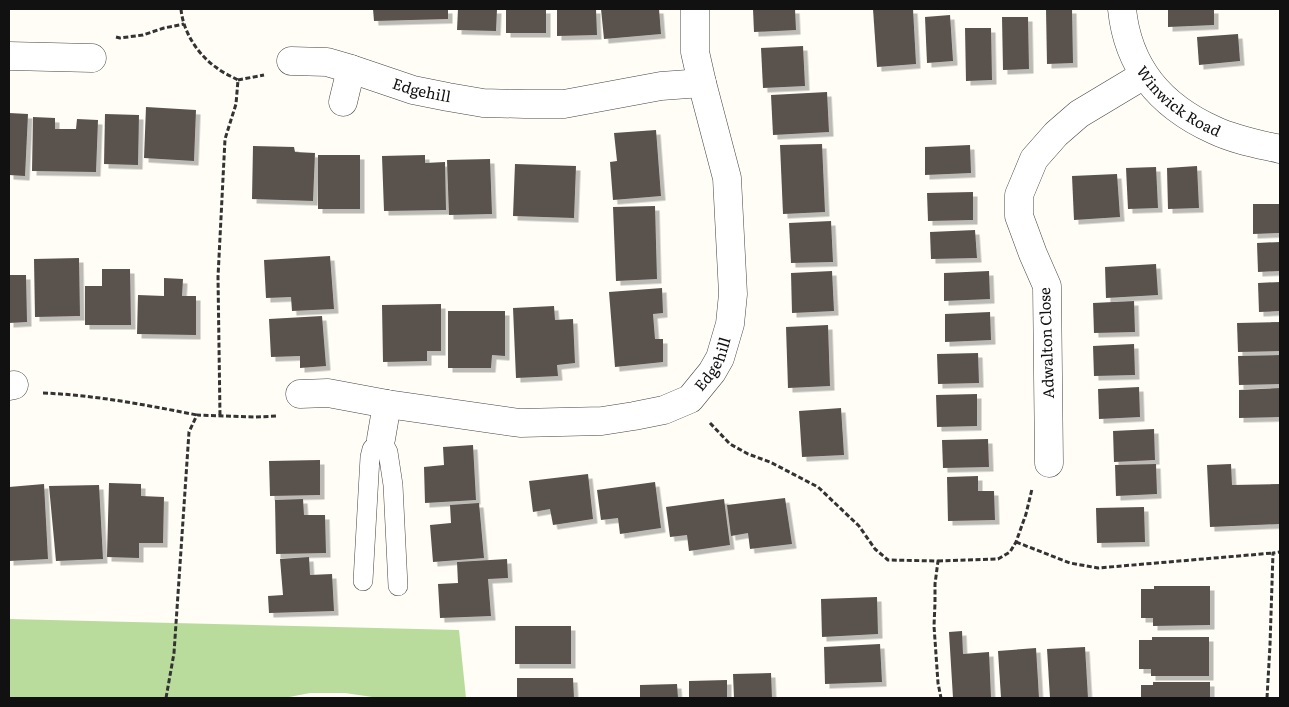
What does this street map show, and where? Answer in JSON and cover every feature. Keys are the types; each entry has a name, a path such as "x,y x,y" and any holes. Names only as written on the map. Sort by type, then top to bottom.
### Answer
{"street":[{"name":"Edgehill","path":"300,394 328,393 387,404 520,423 602,420 634,416 664,410 690,399 712,372 720,358 730,324 733,294 727,178 695,52 695,9"},
{"name":"Winwick Road","path":"1122,9 1123,23 1134,59 1144,75 1162,96 1196,121 1215,131 1238,139 1280,149"},
{"path":"9,56 92,58"},
{"name":"Edgehill","path":"291,61 327,62 413,90 483,103 564,104 661,86 702,83"},
{"path":"343,102 351,69"},
{"name":"Adwalton Close","path":"1049,463 1047,286 1033,254 1020,216 1019,195 1034,159 1056,134 1079,114 1144,75"},
{"path":"381,439 387,404"}],"lane":[{"path":"363,581 370,457 372,449 381,439 388,452 394,485 398,586"}],"path":[{"path":"181,9 184,24 192,42 202,57 218,70 238,80 236,104 225,139 218,277 220,416"},
{"path":"92,58 94,32 120,38 143,35 184,24"},
{"path":"11,386 27,392 94,397 197,415 255,417 290,415 300,394"},
{"path":"690,399 730,444 818,487 860,526 875,549 888,560 998,559 1010,552 1016,542 1032,494 1033,479 1049,463"},
{"path":"166,698 174,653 189,432 197,415"},
{"path":"1016,542 1070,563 1098,568 1280,552"},
{"path":"1267,698 1273,553"},
{"path":"938,561 935,584 934,626 938,683 941,698"}],"green space":[{"path":"9,619 459,630 466,698 379,698 345,693 310,693 284,698 9,698"}],"building":[{"path":"373,9 448,9 448,19 374,21"},
{"path":"458,9 497,9 496,31 457,30"},
{"path":"506,9 546,9 546,33 506,33"},
{"path":"557,9 596,9 597,35 557,36"},
{"path":"601,9 659,9 661,34 604,39"},
{"path":"753,9 795,9 796,30 754,32"},
{"path":"873,9 913,9 916,64 877,67"},
{"path":"1046,9 1072,9 1073,63 1047,64"},
{"path":"1168,9 1214,9 1214,25 1168,27"},
{"path":"950,15 953,61 927,63 925,17"},
{"path":"1002,17 1028,17 1029,69 1003,70"},
{"path":"965,28 991,28 992,80 966,81"},
{"path":"1238,34 1240,61 1199,65 1197,37"},
{"path":"803,46 805,86 763,88 761,48"},
{"path":"827,92 829,132 773,135 771,95"},
{"path":"146,107 196,110 194,161 144,158"},
{"path":"9,113 28,114 25,176 9,175"},
{"path":"105,114 139,115 138,165 104,164"},
{"path":"33,117 55,118 55,129 76,129 77,119 98,120 96,172 32,171"},
{"path":"656,130 661,196 613,200 610,162 617,161 614,133"},
{"path":"822,144 825,212 783,214 780,145"},
{"path":"970,145 971,173 925,175 925,147"},
{"path":"253,146 294,147 295,152 315,153 313,201 252,199"},
{"path":"318,155 360,155 360,209 318,209"},
{"path":"425,155 425,163 445,162 446,210 384,211 382,156"},
{"path":"490,159 492,214 449,215 447,160"},
{"path":"515,164 576,166 574,218 513,216"},
{"path":"1197,166 1199,208 1168,209 1167,168"},
{"path":"1156,167 1158,208 1128,209 1126,168"},
{"path":"1117,174 1120,217 1074,220 1072,176"},
{"path":"973,192 973,220 928,221 927,193"},
{"path":"1253,204 1280,204 1280,233 1253,234"},
{"path":"655,206 657,279 616,281 613,207"},
{"path":"831,221 833,262 791,263 789,223"},
{"path":"975,230 977,258 931,259 930,232"},
{"path":"1280,242 1280,271 1258,272 1257,243"},
{"path":"330,256 334,309 292,311 291,297 266,298 264,260"},
{"path":"79,258 80,316 35,317 34,259"},
{"path":"1156,264 1158,295 1106,298 1105,267"},
{"path":"102,269 130,269 131,325 85,325 85,286 102,286"},
{"path":"832,271 834,311 792,313 791,273"},
{"path":"989,271 990,299 944,301 944,273"},
{"path":"9,275 26,275 27,322 9,323"},
{"path":"164,278 183,279 182,296 196,296 196,335 137,334 138,295 164,296"},
{"path":"1280,282 1280,311 1259,312 1258,283"},
{"path":"662,288 663,313 653,314 655,339 663,339 663,362 615,367 609,292"},
{"path":"1134,301 1135,332 1094,333 1093,303"},
{"path":"441,304 441,351 427,351 427,361 383,362 382,305"},
{"path":"554,306 555,320 573,319 575,363 557,365 558,376 516,378 513,308"},
{"path":"448,311 505,311 505,356 492,355 491,368 448,368"},
{"path":"990,312 991,340 945,342 945,314"},
{"path":"322,316 326,366 300,368 300,356 271,357 269,319"},
{"path":"1280,322 1280,351 1238,352 1237,323"},
{"path":"828,325 830,386 788,388 786,327"},
{"path":"1134,344 1135,375 1094,376 1093,346"},
{"path":"978,353 979,383 938,384 937,354"},
{"path":"1280,355 1280,384 1239,385 1238,356"},
{"path":"1139,387 1140,417 1099,419 1098,389"},
{"path":"1280,388 1280,417 1239,418 1239,390"},
{"path":"977,394 977,426 937,427 936,395"},
{"path":"841,408 844,455 802,457 799,411"},
{"path":"1154,429 1155,460 1114,462 1113,431"},
{"path":"988,439 989,467 943,468 942,440"},
{"path":"473,445 476,500 425,503 424,467 444,465 443,447"},
{"path":"320,460 320,495 270,496 269,461"},
{"path":"1156,464 1157,494 1116,496 1115,465"},
{"path":"1231,464 1232,485 1280,484 1280,524 1210,527 1207,465"},
{"path":"588,474 593,519 553,525 550,509 533,512 529,481"},
{"path":"978,476 978,491 994,491 995,520 948,521 947,477"},
{"path":"655,482 661,528 620,534 618,518 601,520 597,490"},
{"path":"109,483 141,484 141,496 164,497 163,543 139,543 139,558 107,557"},
{"path":"44,484 48,559 9,561 9,487"},
{"path":"99,485 103,559 56,561 49,486"},
{"path":"785,498 792,544 750,549 748,533 731,536 727,505"},
{"path":"303,499 304,515 325,515 326,553 276,554 275,500"},
{"path":"724,499 730,545 689,551 687,535 670,537 666,507"},
{"path":"479,503 484,558 433,562 430,525 451,523 450,505"},
{"path":"1144,507 1145,542 1097,543 1096,508"},
{"path":"309,557 310,575 332,574 334,611 269,613 268,596 283,595 280,559"},
{"path":"507,559 508,578 488,579 491,616 440,618 438,584 458,583 457,562"},
{"path":"1154,586 1210,586 1210,625 1153,626 1153,618 1141,618 1141,589 1154,589"},
{"path":"877,597 878,634 822,637 821,599"},
{"path":"515,626 571,626 571,664 515,664"},
{"path":"962,631 963,654 989,652 991,698 953,698 949,632"},
{"path":"1152,637 1209,637 1209,676 1151,676 1151,669 1139,669 1139,640 1152,640"},
{"path":"880,644 882,682 825,684 824,647"},
{"path":"1085,647 1088,698 1050,698 1047,649"},
{"path":"1036,648 1039,698 1001,698 998,651"},
{"path":"771,673 772,698 734,698 733,674"},
{"path":"517,678 573,678 574,698 517,698"},
{"path":"727,680 727,698 689,698 689,681"},
{"path":"1153,682 1210,682 1210,698 1141,698 1141,685 1153,685"},
{"path":"677,684 678,698 640,698 640,685"}]}
